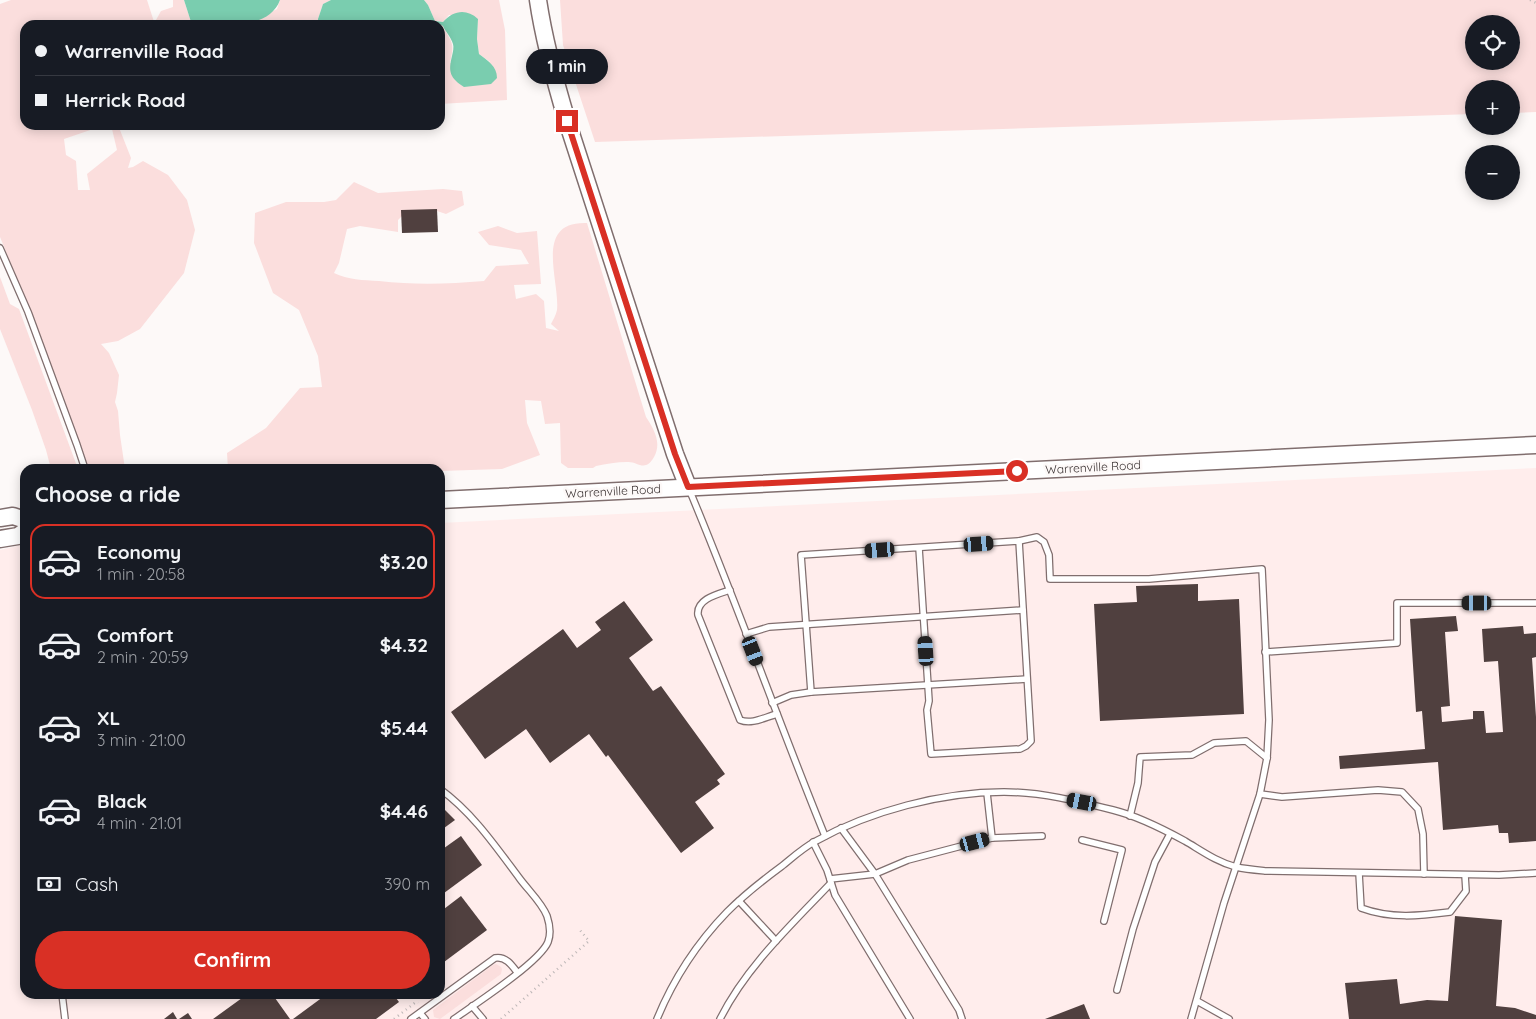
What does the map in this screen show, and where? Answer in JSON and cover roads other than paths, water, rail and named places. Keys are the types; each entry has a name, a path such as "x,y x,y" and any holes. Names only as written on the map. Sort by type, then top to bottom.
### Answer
{"main road":[{"path":"538,0 552,70 567,121 672,445 688,487"},
{"name":"Warrenville Road","path":"445,500 1536,445"},
{"path":"0,518 13,516 20,518"},
{"path":"0,539 20,535"}],"lane":[{"path":"0,248 28,312 83,464"},
{"path":"688,487 825,836"},
{"path":"810,692 801,555 1019,541 1037,537 1044,542 1048,555 1050,579 1149,579 1262,569 1268,720 1267,758 1260,794 1235,867 1192,1019"},
{"path":"919,548 931,754 1020,749 1031,741 1019,541"},
{"path":"730,590 700,604 697,609 698,615 740,720 752,722 777,714"},
{"path":"1265,652 1396,644 1397,603 1536,602"},
{"path":"746,634 769,627 1023,610"},
{"path":"772,702 791,695 810,692 1027,679"},
{"path":"1130,816 1138,783 1140,757 1192,755 1214,743 1246,741 1267,758"},
{"path":"1260,794 1282,797 1378,790 1402,792 1418,809 1423,834 1424,874"},
{"path":"445,792 472,817 544,909 550,931 546,945 539,954 454,1019"},
{"path":"657,1019 689,959 727,912 776,870 813,842 841,828 884,812 928,800 1004,792 1047,796 1082,802 1116,811 1153,825 1209,856 1235,867 1266,871 1465,875 1536,873"},
{"path":"987,794 992,838"},
{"path":"841,828 875,874 959,1010 962,1019"},
{"path":"1117,990 1155,862 1170,834"},
{"path":"720,1019 731,997 776,940 830,881 875,874 908,860 992,838 1042,836"},
{"path":"1082,840 1122,850 1104,921"},
{"path":"813,842 835,895 910,1019"},
{"path":"1359,873 1361,908 1379,914 1422,916 1450,912 1466,891 1465,875"},
{"path":"739,901 776,940"},
{"path":"445,994 495,958 506,959 517,972"},
{"path":"63,999 65,1019"},
{"path":"411,1019 438,999"},
{"path":"1197,1001 1229,1019"},
{"path":"472,1006 483,1019"},
{"path":"420,1012 425,1019"}]}
